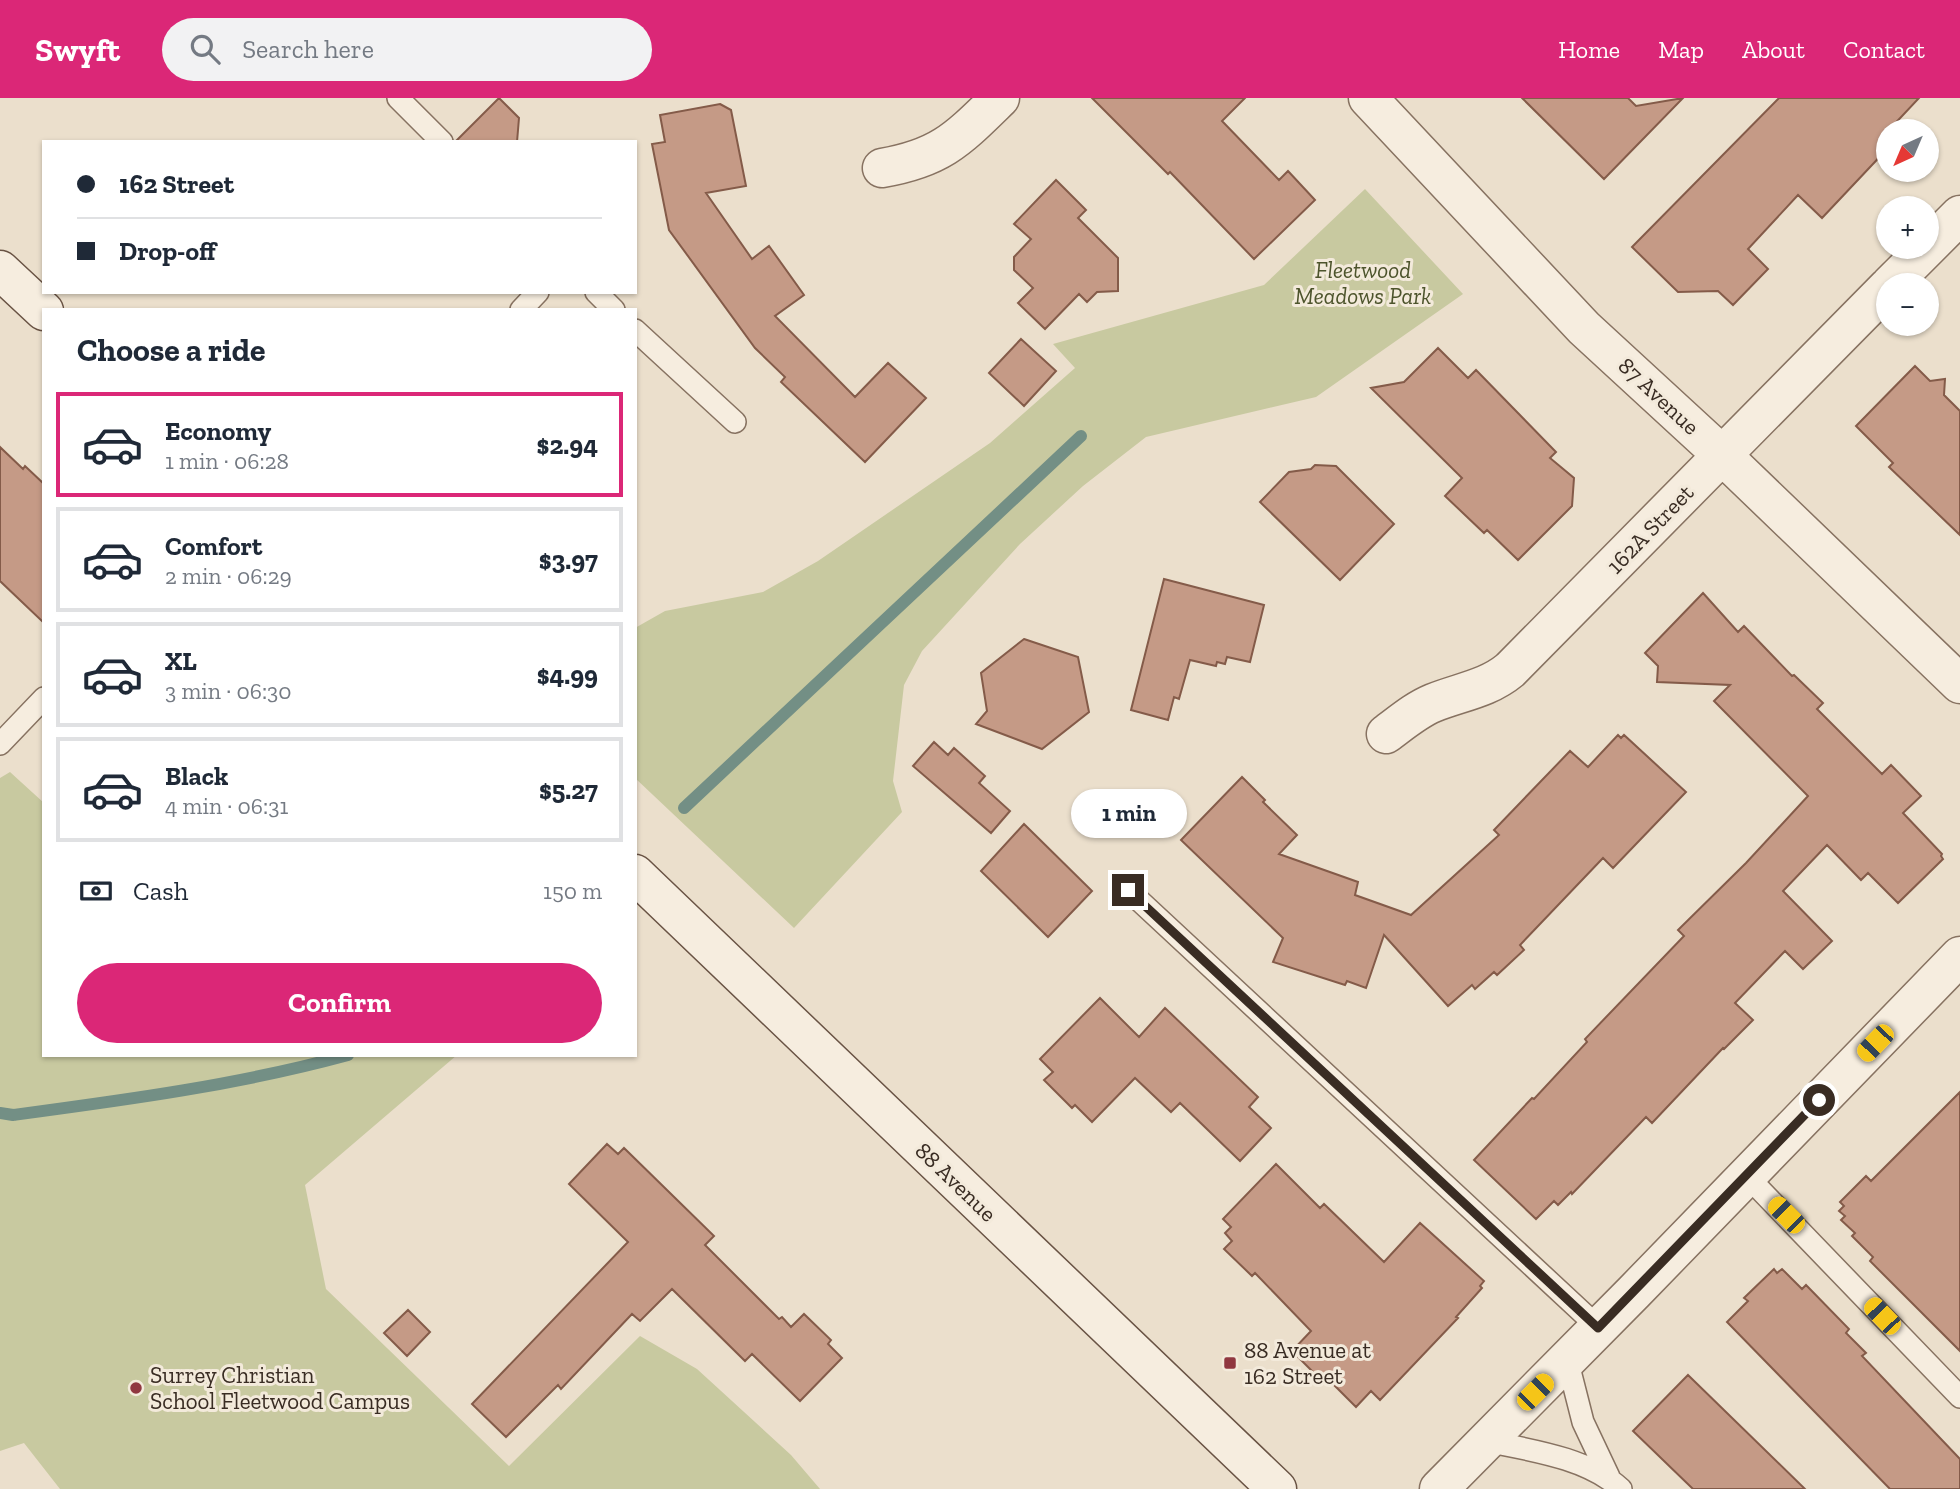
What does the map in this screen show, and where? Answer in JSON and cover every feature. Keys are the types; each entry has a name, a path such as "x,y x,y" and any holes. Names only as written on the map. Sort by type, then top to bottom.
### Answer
{"street":[{"path":"882,168 913,162 935,154 961,136 1000,98"},
{"name":"87 Avenue","path":"1368,98 1577,321 1722,455 1960,684"},
{"name":"162A Street","path":"1902,273 1960,215"},
{"path":"0,270 42,309"},
{"name":"162A Street","path":"1386,734 1430,704 1487,686 1510,670 1876,299"},
{"name":"88 Avenue","path":"637,876 1277,1489"},
{"path":"1439,1489 1746,1175 1956,968"}],"lane":[{"path":"398,98 440,140"},
{"path":"523,308 536,294"},
{"path":"598,294 612,308"},
{"path":"637,332 735,422"},
{"path":"1,740 42,700"},
{"path":"1128,890 1598,1328"},
{"path":"1746,1175 1960,1397"},
{"path":"1567,1359 1583,1422 1615,1483"},
{"path":"1486,1441 1551,1454 1615,1483"}],"green space":[{"name":"Fleetwood Meadows Park","path":"1365,189 1463,294 1316,397 1146,437 1083,486 1020,544 922,651 904,685 893,781 902,812 794,928 637,780 637,627 665,611 763,592 818,561 990,443 1075,368 1053,344 1264,285"},
{"path":"10,772 42,801 42,1057 455,1057 305,1185 326,1289 509,1466 640,1336 697,1369 791,1455 820,1489 60,1489 24,1443 0,1451 0,778"}],"building":[{"path":"499,98 519,118 517,140 457,140"},
{"path":"1092,98 1245,98 1222,121 1279,180 1288,171 1315,200 1254,259 1170,172 1168,174"},
{"path":"1522,98 1628,98 1636,106 1683,98 1604,179"},
{"path":"1779,98 1919,98 1899,119 1876,119 1876,161 1822,218 1798,195 1748,249 1768,269 1733,305 1718,291 1678,292 1632,247"},
{"path":"720,104 731,110 746,186 706,193 752,259 769,246 804,295 775,316 855,397 888,363 926,398 865,462 781,382 785,377 755,348 669,230 652,144 665,142 660,115"},
{"path":"1056,180 1086,210 1078,218 1118,258 1118,291 1097,292 1087,302 1079,294 1045,329 1018,303 1033,288 1014,270 1014,257 1031,239 1014,224"},
{"path":"1021,339 1056,371 1024,406 989,373"},
{"path":"1438,348 1468,378 1476,370 1556,452 1550,458 1574,478 1572,506 1518,560 1487,530 1484,533 1445,496 1462,478 1371,388 1404,382"},
{"path":"1915,366 1930,381 1945,379 1944,395 1960,411 1960,535 1889,467 1893,463 1856,426"},
{"path":"0,447 23,469 25,466 42,482 42,621 0,581"},
{"path":"1315,465 1336,466 1394,524 1340,580 1260,502 1289,472 1311,469"},
{"path":"1164,579 1264,605 1250,662 1227,657 1225,664 1217,662 1216,666 1190,660 1179,699 1174,697 1168,720 1131,710"},
{"path":"1703,593 1738,632 1744,626 1792,676 1823,703 1817,709 1882,774 1891,765 1921,796 1903,813 1942,854 1943,859 1898,903 1868,873 1861,880 1827,845 1783,891 1832,941 1803,969 1785,951 1735,1003 1753,1020 1652,1123 1646,1117 1572,1194 1571,1192 1558,1205 1554,1201 1536,1219 1474,1160 1684,936 1678,930 1746,863 1808,796 1714,701 1730,685 1657,682 1658,666 1645,653"},
{"path":"1024,639 1078,657 1089,712 1042,749 976,724 987,711 981,673"},
{"path":"1618,735 1621,738 1624,735 1686,792 1613,868 1603,858 1520,945 1524,950 1497,975 1494,972 1475,989 1472,985 1448,1006 1384,935 1366,988 1347,981 1345,985 1273,962 1283,938 1181,840 1242,777 1297,835 1279,854 1358,882 1355,895 1411,915 1499,835 1494,830 1570,751 1588,767"},
{"path":"934,742 948,755 954,748 985,776 979,783 1010,811 991,833 913,766"},
{"path":"1024,824 1092,891 1048,937 981,871"},
{"path":"1100,998 1139,1037 1165,1008 1258,1097 1249,1107 1271,1128 1240,1161 1180,1103 1171,1112 1135,1078 1092,1122 1075,1105 1072,1108 1044,1080 1053,1072 1040,1059"},
{"path":"1960,1092 1960,1351 1870,1261 1873,1257 1852,1236 1855,1233 1841,1220 1845,1216 1839,1211 1844,1206 1840,1202 1866,1176 1871,1181"},
{"path":"607,1144 618,1154 624,1148 714,1236 705,1245 779,1319 782,1317 791,1327 804,1314 831,1340 828,1344 842,1358 800,1401 752,1354 745,1361 672,1289 640,1321 632,1314 561,1389 558,1385 506,1437 472,1404 628,1242 569,1184"},
{"path":"1276,1164 1320,1208 1324,1204 1384,1262 1420,1223 1484,1281 1480,1286 1482,1288 1456,1317 1458,1318 1380,1400 1371,1391 1356,1407 1324,1375 1320,1379 1292,1351 1311,1331 1255,1273 1252,1276 1224,1249 1232,1241 1225,1233 1231,1227 1223,1219"},
{"path":"1774,1269 1777,1273 1782,1269 1802,1289 1806,1285 1849,1329 1846,1333 1866,1353 1862,1356 1960,1459 1960,1489 1890,1489 1727,1322 1748,1301 1744,1298"},
{"path":"408,1310 430,1332 407,1356 384,1333"},
{"path":"1688,1375 1805,1489 1693,1489 1633,1431"}],"waterway":[{"path":"684,808 1081,436"},
{"path":"0,1113 13,1115 181,1091 341,1057"}],"place":[{"name":"88 Avenue at 162 Street","path":"1230,1363"},
{"name":"Surrey Christian School Fleetwood Campus","path":"136,1388"}],"route":[{"path":"1128,890 1598,1328 1819,1100"}]}
